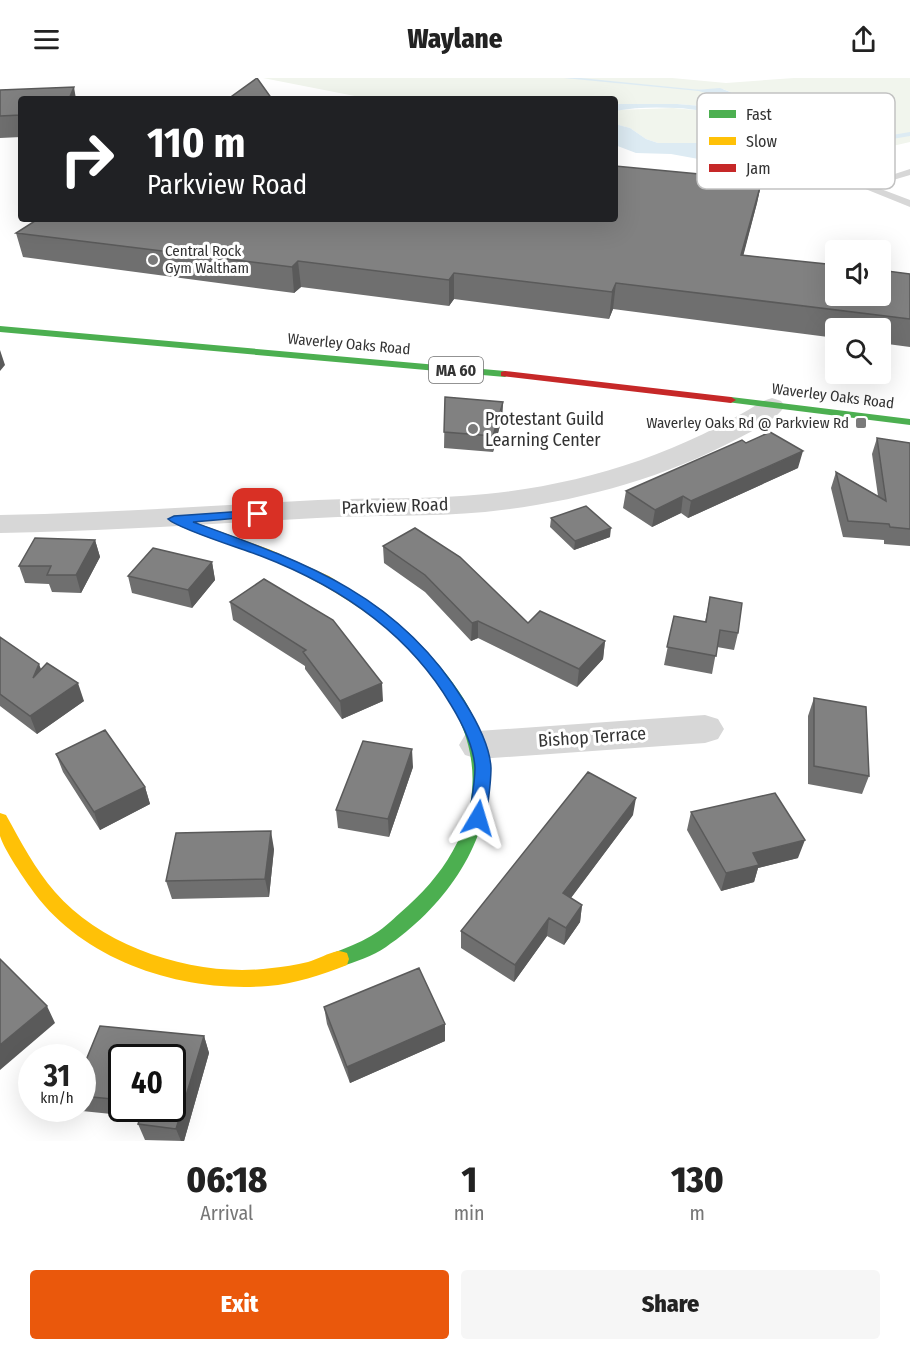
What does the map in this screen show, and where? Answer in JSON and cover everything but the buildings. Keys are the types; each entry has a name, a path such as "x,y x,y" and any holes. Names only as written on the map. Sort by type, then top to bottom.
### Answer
{"main road":[{"name":"Waverley Oaks Road","path":"0,329 556,379 910,422"},
{"path":"0,820 39,888 67,917 100,942 140,962 179,974 228,978 270,977 315,969 361,952 401,928 431,900 468,845 478,818 483,768 478,745 460,706 411,642 365,604 298,566 174,519"}],"street":[{"name":"Parkview Road","path":"0,524 174,519 320,509 485,503 566,492 666,463 743,426 772,406"},
{"name":"Bishop Terrace","path":"478,745 705,729"}],"lane":[{"path":"895,177 910,172"},
{"path":"872,189 910,204"}],"shaded area":[{"path":"263,78 672,78 726,83 794,78 910,78 910,142 895,145 895,93 733,93 723,89 697,90 708,93 697,93 697,106 618,105 618,96 355,96"},
{"path":"720,88 733,93 706,93 695,90"},
{"path":"619,104 697,106 697,110 662,107 618,111"},
{"path":"673,108 697,110 697,143 658,143 646,139 630,128 618,125 618,110"},
{"path":"618,125 630,128 646,139 658,143 697,143 697,159 671,154 636,153 618,146"}],"waterway":[{"path":"566,78 709,91"},
{"path":"895,137 910,134"}],"traffic: fast":[{"path":"0,329 505,374"},
{"path":"731,400 910,422"},
{"path":"340,959 378,942 419,908 437,889 453,868 466,845 475,821 480,796 481,770 476,744 464,713 436,672 403,635"}],"traffic: slow":[{"path":"175,519 266,552 325,579 352,595 403,635"},
{"path":"0,820 26,866 58,908 86,931 118,950 154,964 192,974 230,978 269,977 306,971 340,959"}],"traffic: jam":[{"path":"505,374 731,400"}],"place":[{"name":"Central Rock Gym Waltham","path":"153,260"},
{"name":"Waverley Oaks Rd @ Parkview Rd","path":"861,423"},
{"name":"Protestant Guild Learning Center","path":"473,429"}],"route":[{"path":"258,514 174,519 268,554 325,579 358,598 411,642 449,690 465,715 478,745 483,768 478,818"}]}
